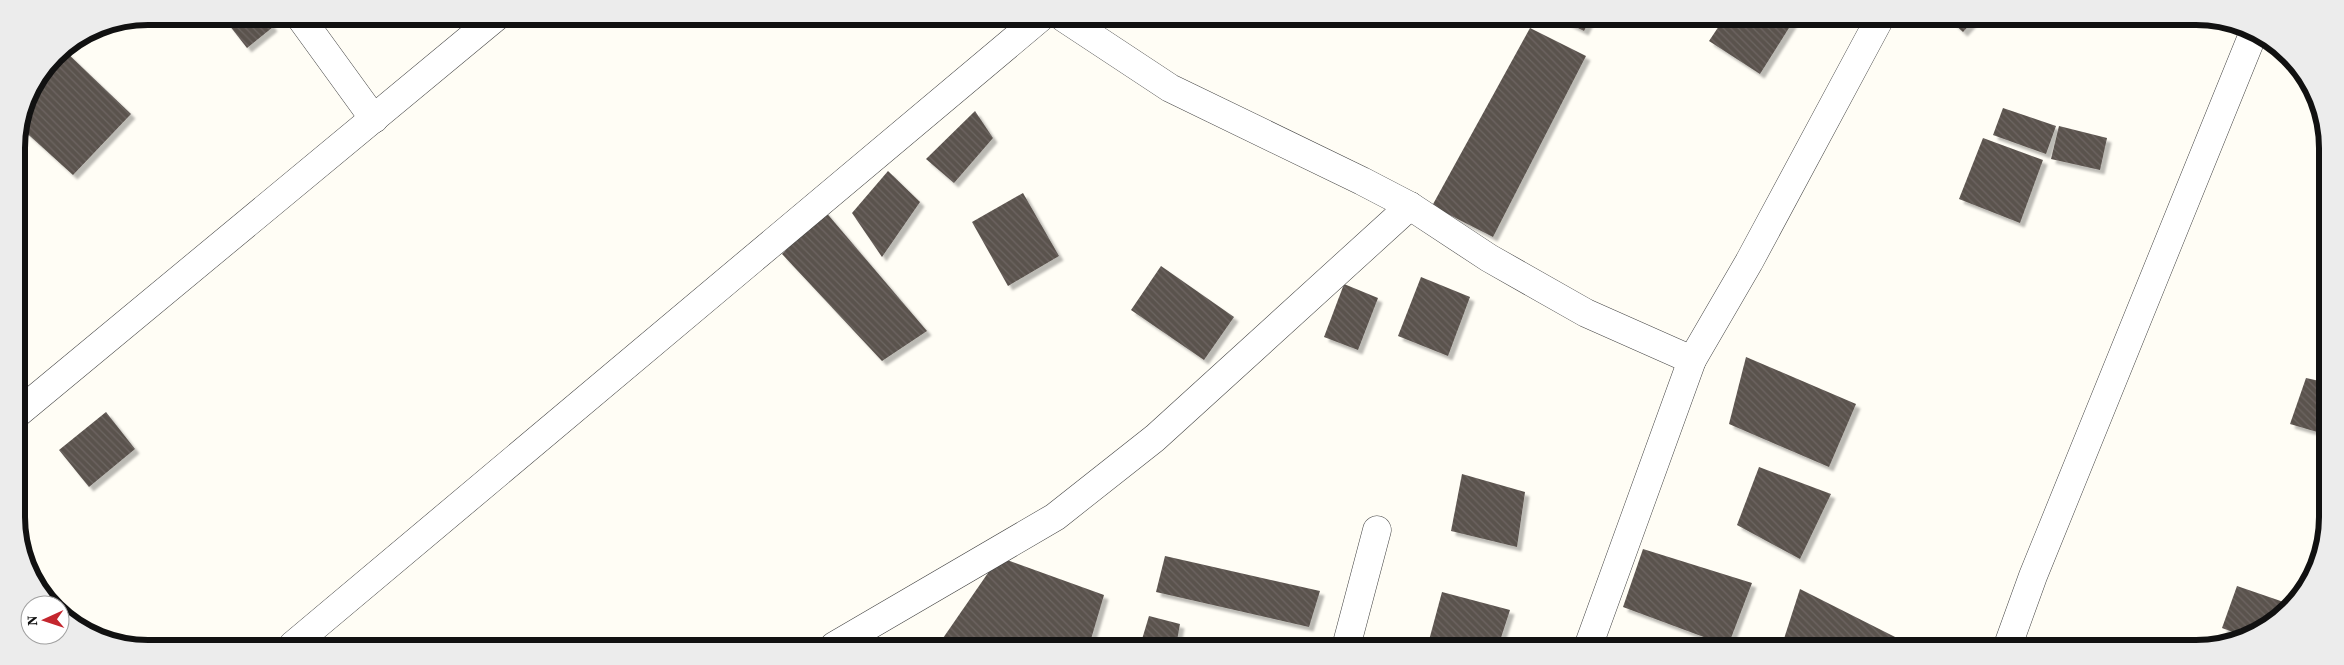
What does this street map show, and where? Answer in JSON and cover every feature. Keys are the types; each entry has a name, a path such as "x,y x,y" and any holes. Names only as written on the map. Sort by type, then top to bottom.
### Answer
{"street":[{"path":"306,25 374,118"},
{"path":"25,407 486,25"},
{"path":"299,640 1032,25"},
{"path":"1075,25 1170,88 1410,206 1488,258 1586,313 1692,360"},
{"path":"1591,640 1692,360 1749,262 1877,25"},
{"path":"2010,640 2033,576 2251,38"},
{"path":"844,640 1055,517 1155,438 1410,206"},
{"path":"1348,640 1377,530"}],"building":[{"path":"229,25 272,25 273,27 247,48"},
{"path":"1572,25 1587,25 1584,31"},
{"path":"1720,25 1791,25 1760,74 1709,41"},
{"path":"1955,25 1969,25 1963,32"},
{"path":"1530,28 1586,56 1493,237 1432,206"},
{"path":"69,55 131,114 73,175 26,132 29,116 38,94 50,73"},
{"path":"2003,108 2056,126 2046,154 1993,135"},
{"path":"975,111 993,138 954,183 926,159"},
{"path":"2059,126 2107,138 2100,170 2051,159"},
{"path":"1983,138 2043,160 2020,223 1959,199"},
{"path":"888,171 920,202 882,257 852,213"},
{"path":"1023,193 1059,256 1008,286 972,222"},
{"path":"824,210 927,331 882,361 782,254"},
{"path":"1161,266 1234,317 1204,360 1131,310"},
{"path":"1421,277 1470,297 1448,356 1398,336"},
{"path":"1344,284 1378,298 1358,350 1324,337"},
{"path":"1746,357 1856,404 1829,467 1729,424"},
{"path":"2306,378 2319,381 2319,433 2290,424"},
{"path":"106,412 135,449 89,487 59,450"},
{"path":"1759,467 1831,494 1800,559 1737,525"},
{"path":"1462,474 1525,492 1517,547 1451,531"},
{"path":"1643,549 1752,583 1730,640 1712,640 1623,607"},
{"path":"1165,556 1320,591 1309,627 1156,592"},
{"path":"999,557 1104,595 1091,640 942,640"},
{"path":"2237,586 2284,602 2271,615 2243,631 2236,633 2222,628"},
{"path":"1800,589 1901,640 1784,640"},
{"path":"1442,592 1510,610 1500,640 1429,640"},
{"path":"1149,616 1180,624 1177,640 1142,640"}]}
